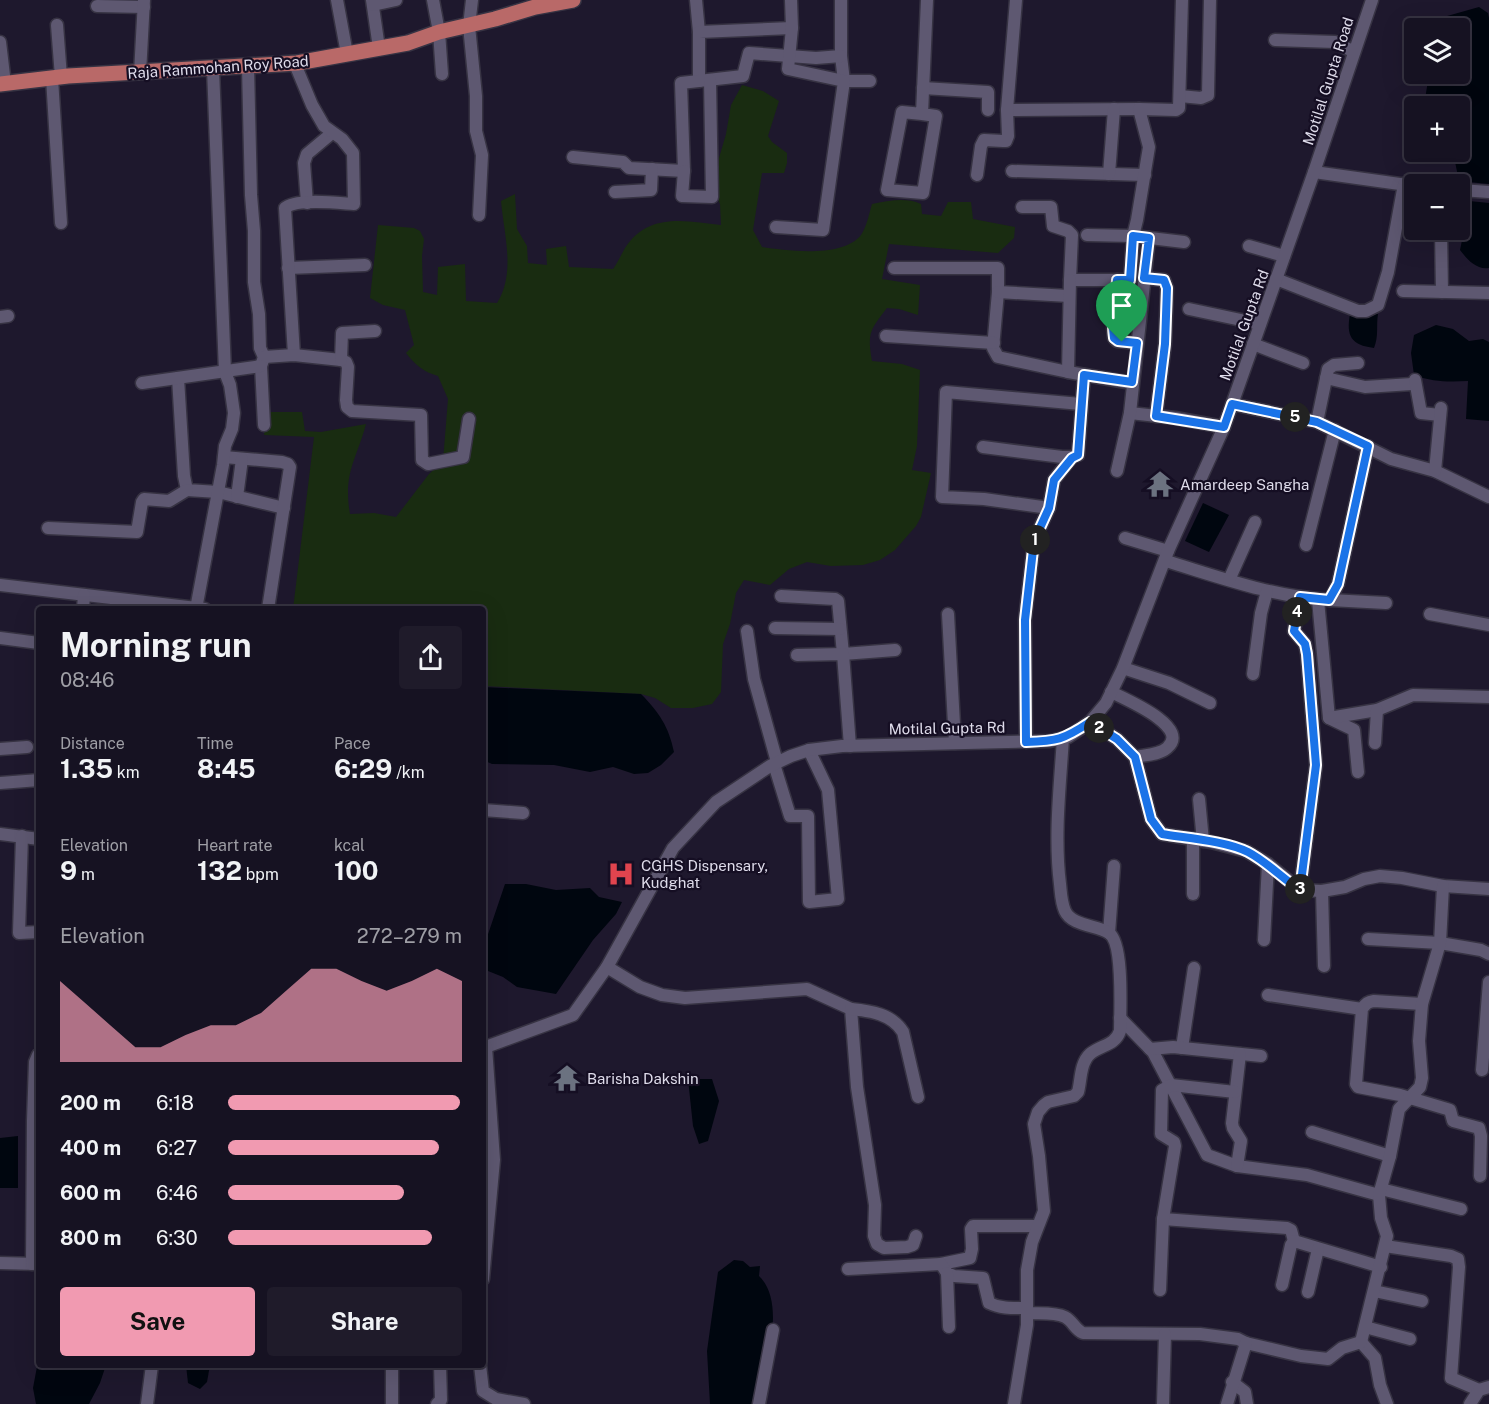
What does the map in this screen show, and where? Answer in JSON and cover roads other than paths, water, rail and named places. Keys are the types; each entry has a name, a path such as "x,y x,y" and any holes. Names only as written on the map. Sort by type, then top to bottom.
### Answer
{"main road":[{"name":"Raja Rammohan Roy Road","path":"3,84 56,78 295,64 408,43 439,32 535,7 573,0"}],"street":[{"path":"337,0 346,54"},
{"path":"379,48 372,3 396,0"},
{"path":"433,0 439,32 442,74"},
{"path":"472,0 469,26 476,96 476,131 482,155 479,215"},
{"path":"696,0 705,81 712,197 682,196 684,171 681,83 705,81 743,76 749,53 816,58 842,56"},
{"path":"791,0 792,28 788,69 844,81 870,81"},
{"path":"776,227 823,230 844,81 841,0"},
{"path":"922,114 927,0"},
{"path":"977,175 984,140 1006,141 1008,136 1007,110 1016,0"},
{"path":"1007,110 1176,110 1179,108 1180,96 1182,0"},
{"path":"1180,96 1201,98 1208,95 1210,0"},
{"name":"Motilal Gupta Road","path":"1314,172 1372,0"},
{"path":"97,6 144,4 141,73"},
{"path":"57,25 56,78 61,223"},
{"path":"699,32 792,28"},
{"path":"1275,40 1335,42 1354,52"},
{"path":"0,42 3,84"},
{"path":"294,355 285,208 290,204 307,203 354,204 353,153 342,139 324,126 312,105 295,64"},
{"path":"248,67 254,282 259,314 264,425"},
{"path":"199,606 225,446 232,429 234,413 230,385 225,372 213,69"},
{"path":"923,88 988,92 988,110"},
{"path":"1109,174 1114,109"},
{"path":"1070,280 1130,280 1133,236 1149,147 1139,109"},
{"path":"902,112 922,114 936,116 923,193 887,190 902,112"},
{"path":"307,203 304,163 307,153 332,133"},
{"path":"573,157 623,162 629,168 684,171"},
{"path":"615,192 651,190 652,169"},
{"path":"1012,171 1145,175"},
{"path":"1314,172 1404,184"},
{"name":"Motilal Gupta Rd","path":"486,1048 573,1015 607,967 673,848 716,802 775,763 809,750 850,746 1026,742 1063,738 1090,722 1106,703 1123,668 1143,612 1224,427 1314,172"},
{"path":"1470,191 1489,192"},
{"path":"1276,279 1358,311 1366,311 1378,305 1404,206"},
{"path":"1022,207 1051,207 1053,226 1068,231 1072,235 1068,372"},
{"path":"1087,235 1133,236 1184,242"},
{"path":"1118,471 1130,413 1149,238"},
{"path":"1441,240 1442,292"},
{"path":"1249,246 1284,256"},
{"path":"288,268 365,265"},
{"path":"894,268 998,268 994,343 994,352 998,357 1084,375 1132,382"},
{"path":"1144,278 1164,280 1168,297 1156,416"},
{"path":"1117,280 1114,338 1118,341 1137,343"},
{"path":"1403,291 1489,293"},
{"path":"998,292 1070,296"},
{"path":"1189,309 1260,324"},
{"path":"341,360 342,333 375,331"},
{"path":"885,336 994,343"},
{"path":"1253,344 1303,363"},
{"path":"142,383 225,372 262,361 294,355 341,360 346,362 348,367 346,400 352,411 421,415 420,447 422,460 428,464 463,457 469,420"},
{"path":"1317,422 1330,366 1358,363"},
{"path":"1026,742 1025,620 1034,541 1049,508 1054,480 1072,458 1078,455 1084,375"},
{"path":"178,378 184,476 187,490"},
{"path":"1326,378 1365,387 1413,382 1421,413 1441,412 1435,471"},
{"path":"1049,508 942,496 946,392 1081,404"},
{"path":"1232,404 1317,422 1391,459 1435,471 1489,497"},
{"path":"1130,413 1224,427"},
{"path":"1306,545 1335,429"},
{"path":"1329,718 1324,600 1338,584 1368,446"},
{"path":"983,447 1072,458"},
{"path":"224,457 288,464 290,467 268,606"},
{"path":"237,497 242,459"},
{"path":"48,528 137,532 144,499 169,501 187,490 218,492 284,508"},
{"path":"1228,580 1255,522"},
{"path":"1125,538 1228,580 1267,591 1324,600 1386,603"},
{"path":"0,585 174,606"},
{"path":"1253,674 1261,613 1267,591"},
{"path":"83,606 84,595"},
{"path":"781,596 836,600 840,607 850,746"},
{"path":"1300,597 1294,631 1305,644 1307,654 1316,765 1300,890"},
{"path":"948,614 955,743"},
{"path":"1430,614 1489,625"},
{"path":"775,628 840,629"},
{"path":"747,631 754,679 790,816 808,816 809,902 838,899 828,790 809,750"},
{"path":"0,638 36,643"},
{"path":"797,655 895,650"},
{"path":"1123,668 1169,683 1210,703"},
{"path":"1111,692 1157,717 1170,728 1172,735 1167,748 1160,752 1135,757"},
{"path":"1329,718 1377,710 1413,695 1489,697"},
{"path":"1375,743 1377,710"},
{"path":"1329,718 1354,730 1358,772"},
{"path":"1090,722 1117,739 1135,757 1155,826 1162,834 1246,851 1268,864 1300,890 1322,891 1345,887 1364,879 1380,876 1443,886 1489,890"},
{"path":"1014,1404 1027,1325 1027,1270 1037,1226 1044,1211 1034,1124 1038,1112 1048,1102 1074,1096 1078,1092 1086,1059 1090,1054 1118,1038 1120,1018 1115,940 1109,933 1068,916 1062,903 1058,871 1058,822 1063,738"},
{"path":"0,748 27,747"},
{"path":"0,783 36,780"},
{"path":"1193,894 1199,800"},
{"path":"486,810 523,813"},
{"path":"0,834 36,839"},
{"path":"22,837 19,933 36,932"},
{"path":"1264,940 1268,864"},
{"path":"1109,933 1114,866"},
{"path":"1361,1342 1387,1236 1381,1218 1380,1192 1399,1109 1420,1087 1422,1078 1419,1041 1422,1004 1440,943 1443,886"},
{"path":"1322,891 1324,966"},
{"path":"1368,939 1440,943 1481,950 1489,954"},
{"path":"607,967 640,987 662,995 685,998 807,989 851,1009 888,1017 899,1024 903,1032 918,1096"},
{"path":"1182,1048 1194,968"},
{"path":"1482,1071 1489,982"},
{"path":"1268,995 1362,1009"},
{"path":"1422,1004 1374,1001 1369,1002 1362,1009 1357,1066 1358,1087 1400,1095 1450,1110 1453,1121 1479,1128 1481,1136 1480,1176"},
{"path":"851,1009 857,1087 875,1205 874,1236 877,1244 884,1248 913,1245 916,1236"},
{"path":"1120,1018 1150,1049 1171,1084 1207,1155 1238,1166 1307,1175 1461,1209"},
{"path":"1150,1049 1182,1048 1261,1056"},
{"path":"1238,1166 1241,1141 1232,1123 1240,1054"},
{"path":"0,1263 36,1264 33,1121 36,1060"},
{"path":"486,1060 494,1160 486,1247"},
{"path":"1160,1290 1163,1219 1175,1146 1174,1142 1161,1134 1161,1093 1164,1087 1171,1084 1235,1092"},
{"path":"1312,1132 1390,1156"},
{"path":"1163,1219 1291,1230 1294,1241 1291,1245 1282,1285"},
{"path":"848,1269 944,1269 971,1256 972,1227 1037,1226"},
{"path":"1294,1241 1381,1267"},
{"path":"1385,1246 1458,1259 1460,1267 1451,1378 1484,1388 1470,1404"},
{"path":"1308,1292 1318,1249"},
{"path":"944,1269 954,1276 983,1278 989,1303 995,1306 1063,1316 1083,1333 1200,1334 1238,1339 1301,1356 1328,1359 1342,1348 1361,1342"},
{"path":"944,1269 949,1327"},
{"path":"1374,1291 1422,1301"},
{"path":"1365,1327 1410,1339"},
{"path":"759,1404 773,1330"},
{"path":"1164,1404 1165,1334"},
{"path":"1361,1342 1375,1358 1380,1385 1387,1404"},
{"path":"1227,1404 1246,1343"},
{"path":"147,1404 152,1368"},
{"path":"392,1368 392,1404"},
{"path":"437,1404 441,1400 440,1368"},
{"path":"480,1368 483,1391 496,1399 524,1404"},
{"path":"1232,1382 1245,1392 1247,1404"}],"place":[{"name":"Amardeep Sangha","path":"1160,484"},
{"name":"CGHS Dispensary, Kudghat","path":"621,874"},
{"name":"Barisha Dakshin","path":"567,1078"}]}
